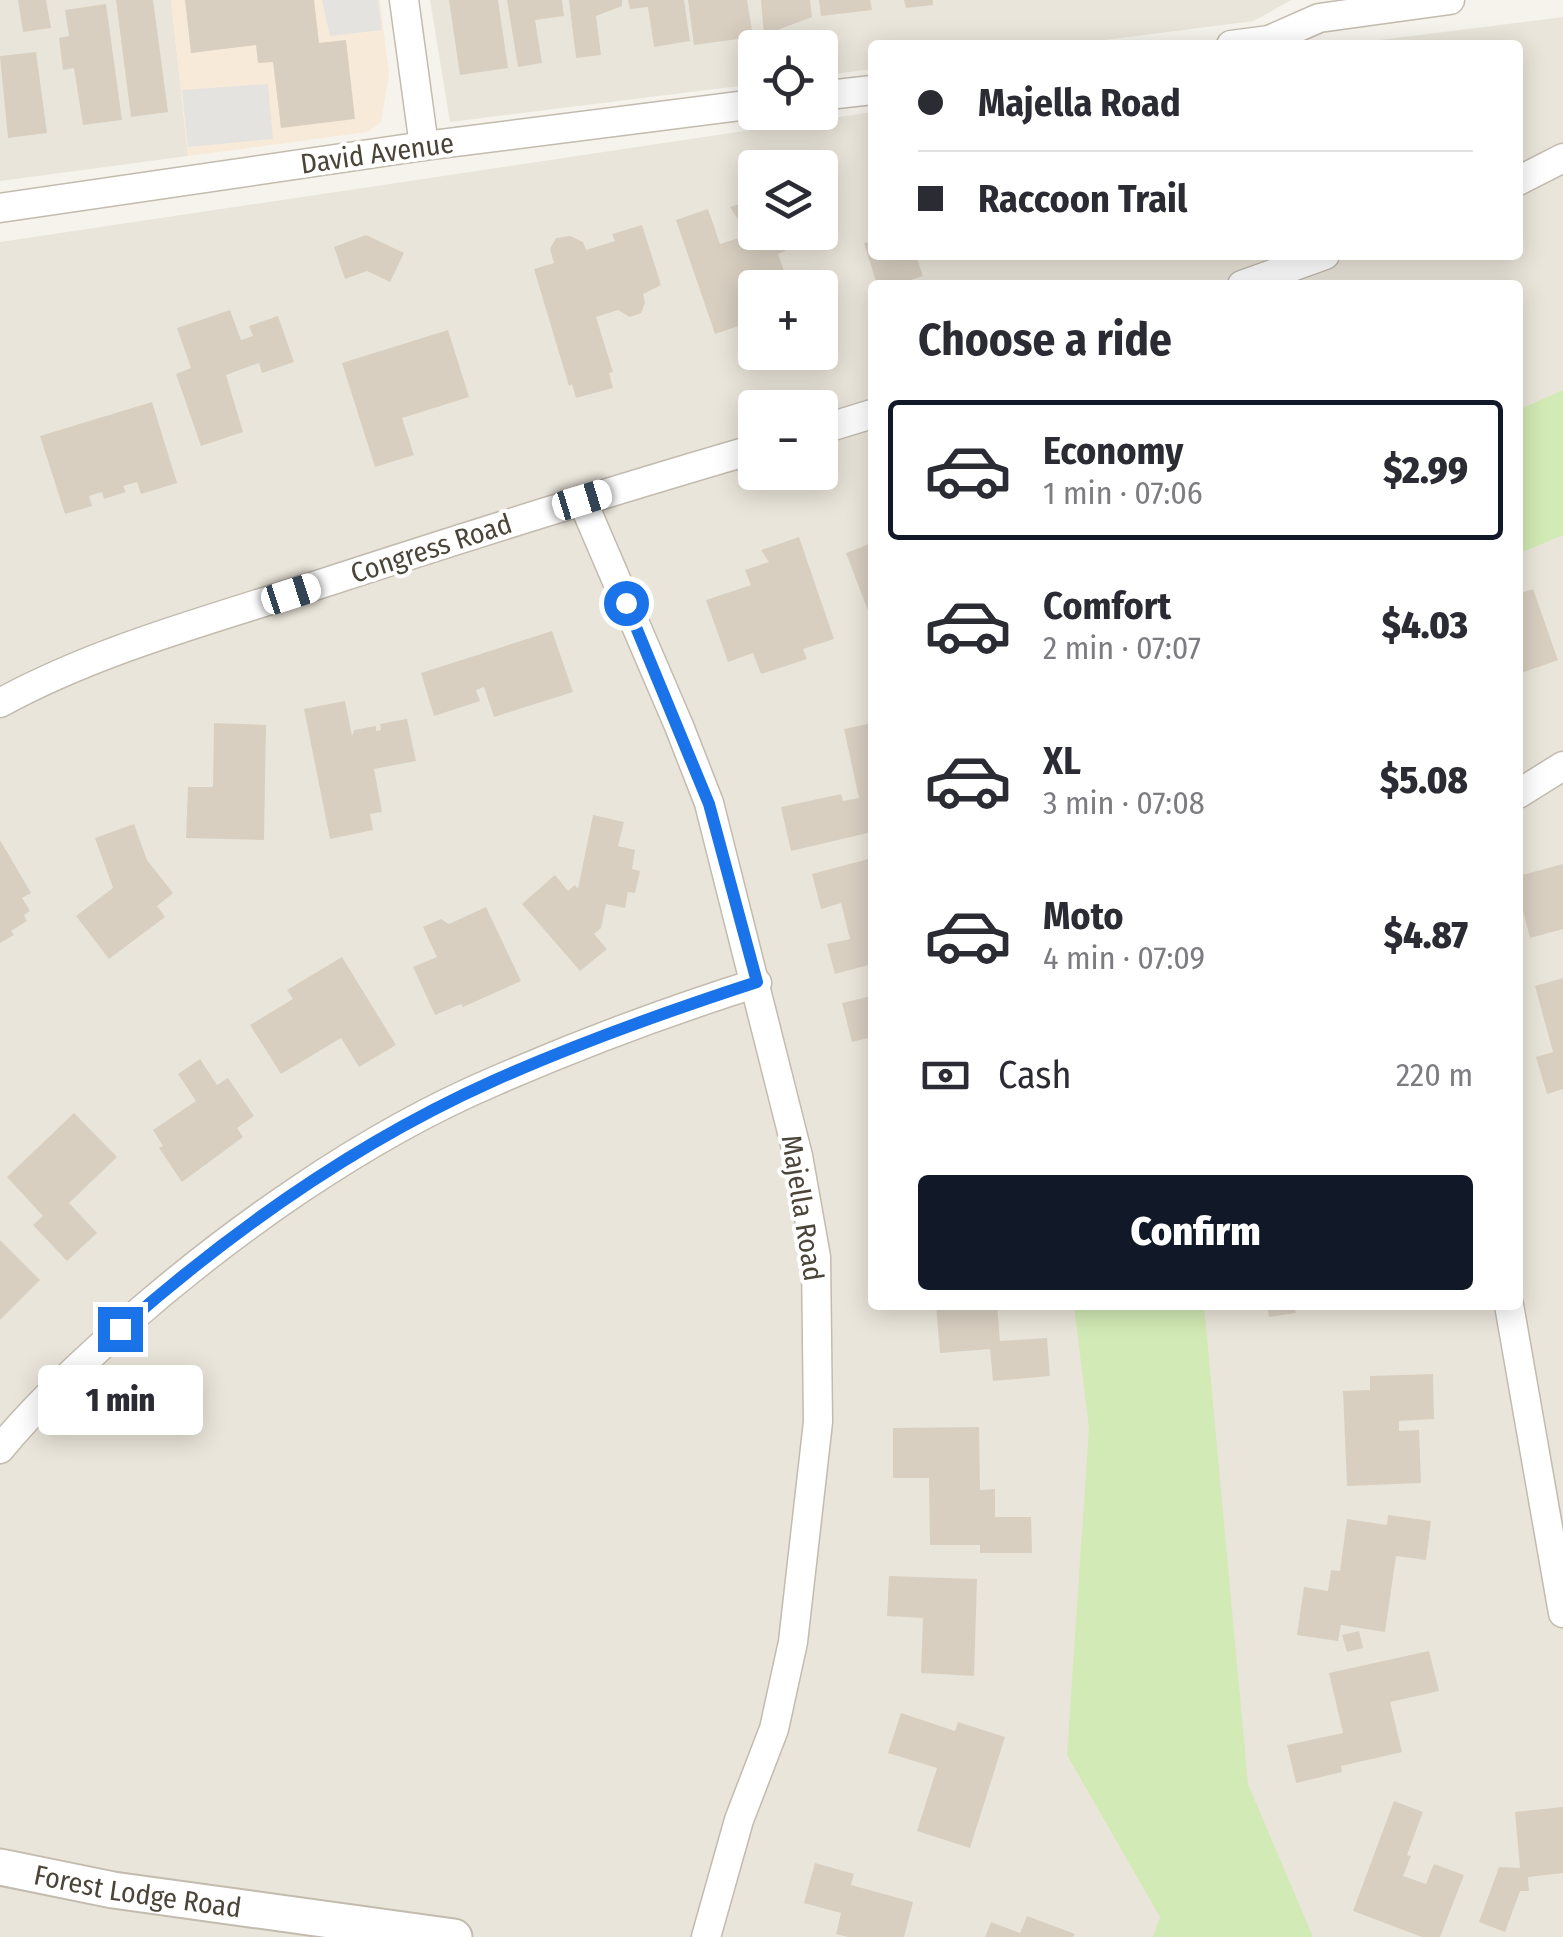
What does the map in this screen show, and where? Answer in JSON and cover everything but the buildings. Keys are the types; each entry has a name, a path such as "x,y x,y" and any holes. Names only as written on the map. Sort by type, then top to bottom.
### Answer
{"street":[{"path":"404,0 424,146"},
{"path":"1269,40 1319,18 1450,0"},
{"path":"838,94 868,90"},
{"name":"David Avenue","path":"0,208 424,146 738,106"},
{"path":"1523,178 1563,158"},
{"path":"1256,280 1311,260"},
{"path":"838,424 868,415"},
{"name":"Congress Road","path":"0,703 122,650 582,500 738,454"},
{"name":"Majella Road","path":"582,500 680,726 709,804 757,982 798,1156 816,1257 818,1422 793,1642 774,1728 738,1820 706,1937"},
{"path":"1523,791 1563,766"},
{"path":"0,1449 98,1349 164,1290 322,1174 492,1082 675,1009 757,982"},
{"path":"1510,1310 1563,1614"},
{"name":"Forest Lodge Road","path":"0,1867 113,1890 454,1937"}],"shaded area":[{"path":"0,0 171,0 188,156 0,181"},
{"path":"171,0 380,0 389,74 381,122 367,132 188,156"},
{"path":"322,0 378,0 382,30 330,36"},
{"path":"430,0 1291,0 1254,21 1105,40 868,40 868,70 838,74 838,30 738,30 738,86 450,122"},
{"path":"1563,17 1563,1937 0,1937 0,242 751,130 838,130 838,117 868,113 868,260 1523,260 1523,40 1379,40"},
{"path":"268,84 273,139 188,147 182,90"}],"green space":[{"path":"1563,390 1563,535 1523,552 1523,408"},
{"path":"1075,1310 1204,1310 1248,1784 1313,1937 1153,1937 1160,1917 1067,1755 1089,1428"}],"route":[{"path":"120,1329 164,1290 322,1174 396,1132 492,1082 675,1009 757,982 709,804 626,603"}]}
